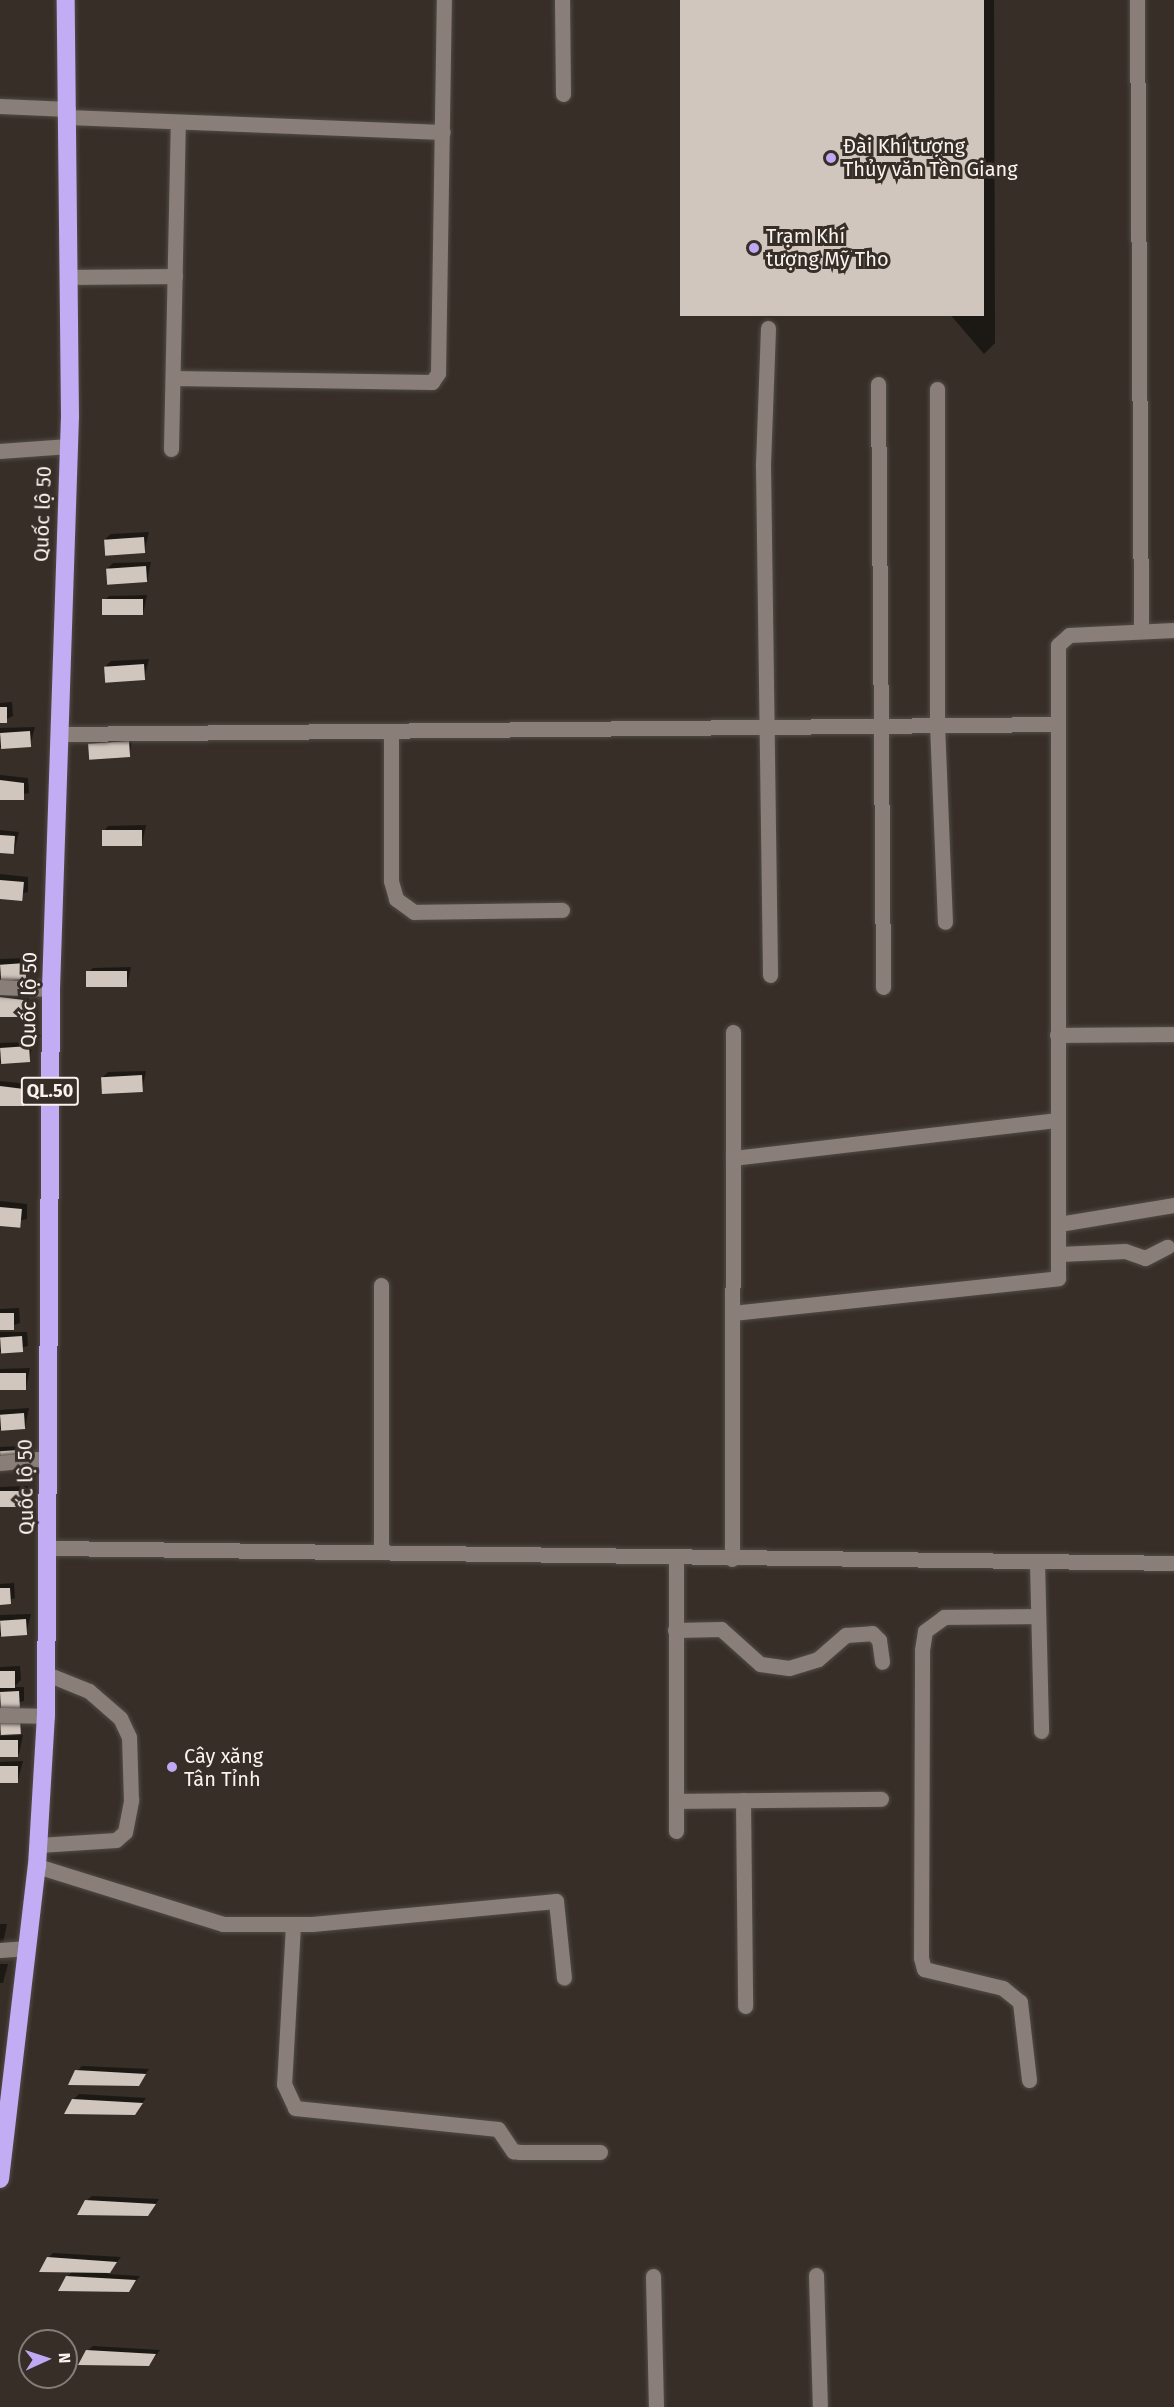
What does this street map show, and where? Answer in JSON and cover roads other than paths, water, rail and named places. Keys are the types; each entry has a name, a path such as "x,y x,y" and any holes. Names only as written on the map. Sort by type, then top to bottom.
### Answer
{"highway":[{"name":"Quốc lộ 50","path":"0,2178 37,1866 46,1716 50,1548 48,1458 51,989 68,446 66,0"}],"street":[{"path":"173,378 432,382 438,373 444,0"},
{"path":"562,0 563,94"},
{"path":"1137,0 1141,630"},
{"path":"0,106 178,122 443,132"},
{"path":"171,449 178,122"},
{"path":"69,277 175,276"},
{"path":"768,328 763,465 770,975"},
{"path":"878,384 883,987"},
{"path":"937,388 938,724 945,922"},
{"path":"0,451 68,446"},
{"path":"734,1313 1053,1282 1060,1270 1057,1120 1056,724 1062,637 1141,630 1174,630"},
{"path":"58,734 391,732 767,724 1056,724"},
{"path":"391,732 391,880 396,899 414,912 562,910"},
{"path":"0,987 51,989"},
{"path":"732,1559 733,1032"},
{"path":"1057,1035 1174,1034"},
{"path":"733,1158 1057,1120"},
{"path":"1059,1224 1174,1204"},
{"path":"1060,1254 1125,1251 1146,1258 1167,1247"},
{"path":"381,1285 381,1550"},
{"path":"0,1463 48,1458"},
{"path":"50,1548 381,1550 676,1559 1174,1563"},
{"path":"676,1559 676,1831"},
{"path":"1037,1562 1041,1731"},
{"path":"1029,2080 1020,2002 1003,1988 924,1969 921,1958 922,1650 925,1631 944,1617 1038,1616"},
{"path":"675,1630 721,1629 760,1664 789,1668 818,1659 846,1635 872,1633 879,1641 882,1662"},
{"path":"39,1845 116,1840 125,1832 130,1800 129,1737 120,1718 89,1691 47,1674"},
{"path":"0,1715 46,1716"},
{"path":"676,1801 881,1799"},
{"path":"743,1800 746,2006"},
{"path":"37,1866 222,1924 293,1925 556,1901 564,1978"},
{"path":"293,1925 284,2084 296,2108 498,2129 513,2151 600,2152"},
{"path":"0,1950 28,1948"},
{"path":"816,2275 820,2407"},
{"path":"653,2276 656,2407"}],"place":[{"name":"Đài Khí tượng Thủy văn Tền Giang","path":"831,158"},
{"name":"Trạm Khí tượng Mỹ Tho","path":"754,248"},
{"name":"Cây xăng Tân Tỉnh","path":"172,1767"}]}
